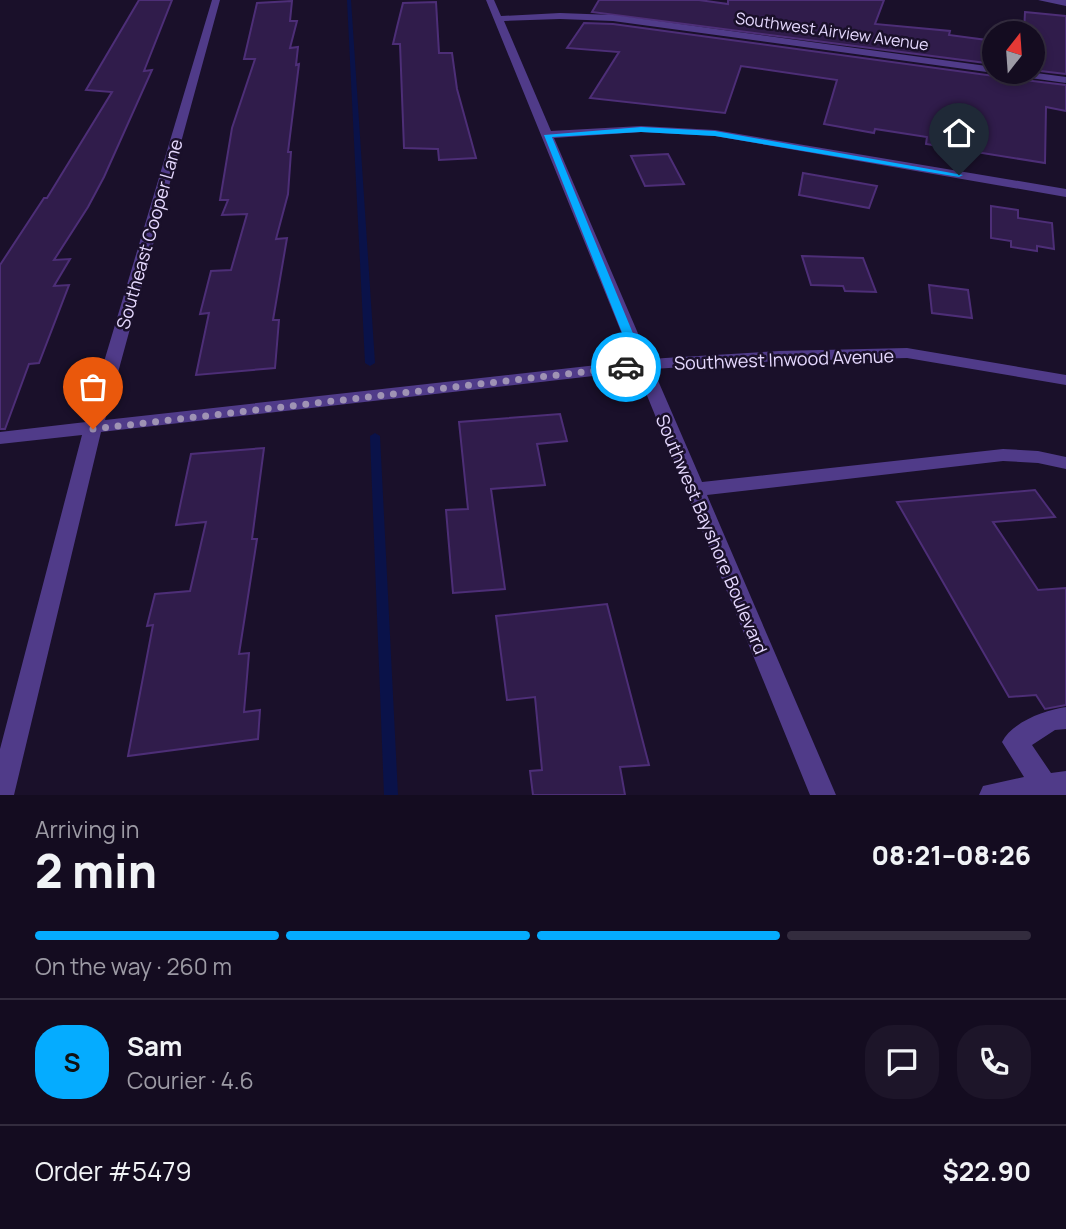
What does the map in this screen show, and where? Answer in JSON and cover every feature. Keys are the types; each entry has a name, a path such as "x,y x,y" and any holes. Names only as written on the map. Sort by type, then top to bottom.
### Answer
{"street":[{"name":"Southeast Cooper Lane","path":"1,795 93,429 216,0"},
{"name":"Southwest Bayshore Boulevard","path":"489,0 640,365 823,795"},
{"path":"1042,0 1066,3"},
{"name":"Southwest Airview Avenue","path":"497,19 560,16 613,18 982,68"},
{"path":"1045,77 1066,80"},
{"path":"547,135 641,129 715,134 1066,193"},
{"name":"Southwest Inwood Avenue","path":"0,438 640,365 779,356 907,353 1066,380"},
{"path":"693,490 1003,455 1038,457 1066,463"},
{"path":"1054,788 1016,743 1050,720 1066,718"},
{"path":"992,795 1054,788"}],"building":[{"path":"139,0 172,0 144,71 152,70 104,177 54,260 70,259 54,286 69,285 39,363 29,364 5,429 0,429 0,265 44,198 47,198 112,92 86,90"},
{"path":"599,0 699,0 728,4 728,0 884,0 875,24 950,31 949,35 982,39 982,62 592,12"},
{"path":"292,1 290,21 297,21 290,48 298,47 296,65 299,64 288,152 291,152 288,194 276,239 287,238 273,320 279,320 275,368 196,375 209,313 200,314 211,271 231,270 247,214 222,215 228,200 220,200 232,128 255,59 244,59 257,3"},
{"path":"436,2 439,53 452,53 457,89 476,158 439,160 438,149 404,148 400,44 393,44 403,3"},
{"path":"1025,12 1066,16 1066,74 1045,72 1045,21 1025,21"},
{"path":"584,23 613,24 982,74 982,84 1045,82 1066,85 1066,111 1046,107 1045,163 926,144 927,137 875,129 874,133 824,124 837,80 741,66 725,113 590,98 619,52 567,48"},
{"path":"668,154 684,184 645,186 631,156"},
{"path":"803,173 877,186 869,208 799,195"},
{"path":"991,206 1018,210 1018,218 1052,223 1054,249 1037,246 1037,251 1011,247 1011,241 991,238"},
{"path":"802,256 863,258 876,292 845,291 843,286 811,285"},
{"path":"929,285 968,290 972,318 932,313"},
{"path":"560,414 567,441 537,444 545,485 491,489 505,589 453,593 446,510 468,509 459,422"},
{"path":"264,448 252,539 257,539 239,654 249,653 244,712 260,710 258,739 128,756 153,625 147,626 155,594 190,591 206,522 176,525 191,454"},
{"path":"1035,490 1055,517 993,522 1038,590 1066,588 1066,705 1045,709 1036,695 1009,697 897,502"},
{"path":"607,604 649,765 620,767 625,795 533,795 530,771 542,770 535,697 507,700 496,616"}],"waterway":[{"path":"349,0 370,363"},
{"path":"375,436 391,795"}],"way so far":[{"path":"93,429 626,367"}],"route":[{"path":"626,367 640,365 547,135 641,129 715,134 959,175"}]}
